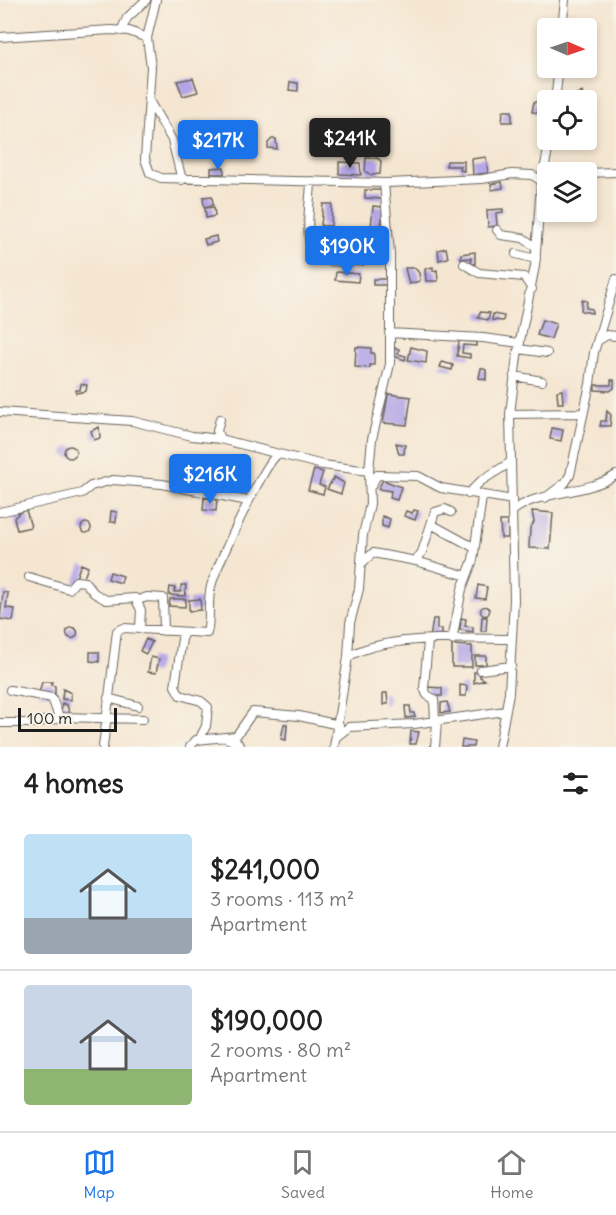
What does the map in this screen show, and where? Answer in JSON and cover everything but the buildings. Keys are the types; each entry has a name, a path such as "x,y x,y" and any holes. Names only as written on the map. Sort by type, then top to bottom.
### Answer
{"street":[{"path":"121,31 127,18 146,0"},
{"path":"156,0 147,38 151,67 146,166 154,177 182,180 384,183 445,182 512,174 537,177"},
{"path":"563,18 565,0"},
{"path":"0,37 129,31 147,38"},
{"path":"148,99 172,140 182,180"},
{"path":"597,173 616,172"},
{"path":"311,181 308,237 313,253 321,259 362,261"},
{"path":"334,747 348,657 350,623 359,589 374,430 390,364 390,254 384,183"},
{"path":"499,747 512,639 514,510 510,414 519,346 532,289 538,222"},
{"path":"537,229 541,222"},
{"path":"497,230 501,235 523,238 536,247"},
{"path":"516,254 536,259"},
{"path":"464,264 479,273 524,277 532,289"},
{"path":"545,498 566,483 570,475 599,340 612,310 616,279"},
{"path":"389,333 483,338 546,353"},
{"path":"599,340 607,335 616,336"},
{"path":"514,376 542,381"},
{"path":"0,412 132,421 192,436 220,439 323,465 369,471"},
{"path":"510,414 582,413"},
{"path":"220,418 217,431 220,439"},
{"path":"103,747 116,634 124,627 201,634 208,631 211,587 248,501 270,460 278,454"},
{"path":"468,494 481,481 511,462"},
{"path":"370,490 376,475 418,476 433,486 482,497 513,500"},
{"path":"514,510 525,502 595,486 616,475"},
{"path":"0,512 82,493 91,486 113,480 162,484 248,501"},
{"path":"452,640 467,576 473,561 473,547 482,497"},
{"path":"416,561 422,552 437,510 445,509 451,512"},
{"path":"431,524 473,547"},
{"path":"361,565 365,557 373,553 416,561 467,576"},
{"path":"29,577 69,589 76,582 85,582 94,593 106,600 131,597 138,600 147,597 163,598 164,631"},
{"path":"138,600 141,610 140,628"},
{"path":"183,632 175,686 180,695 201,701 208,707 204,732 199,740 190,747"},
{"path":"348,657 363,649 428,641 512,639"},
{"path":"428,641 424,688 427,696 434,699 435,747"},
{"path":"481,670 510,666"},
{"path":"10,690 52,698 56,702 58,717 62,717"},
{"path":"108,698 138,706"},
{"path":"199,740 236,736 249,715 261,711 339,725"},
{"path":"336,737 350,727 436,722 505,711"},
{"path":"0,723 32,723 62,717 143,719"},
{"path":"226,738 238,743 240,747"}]}
